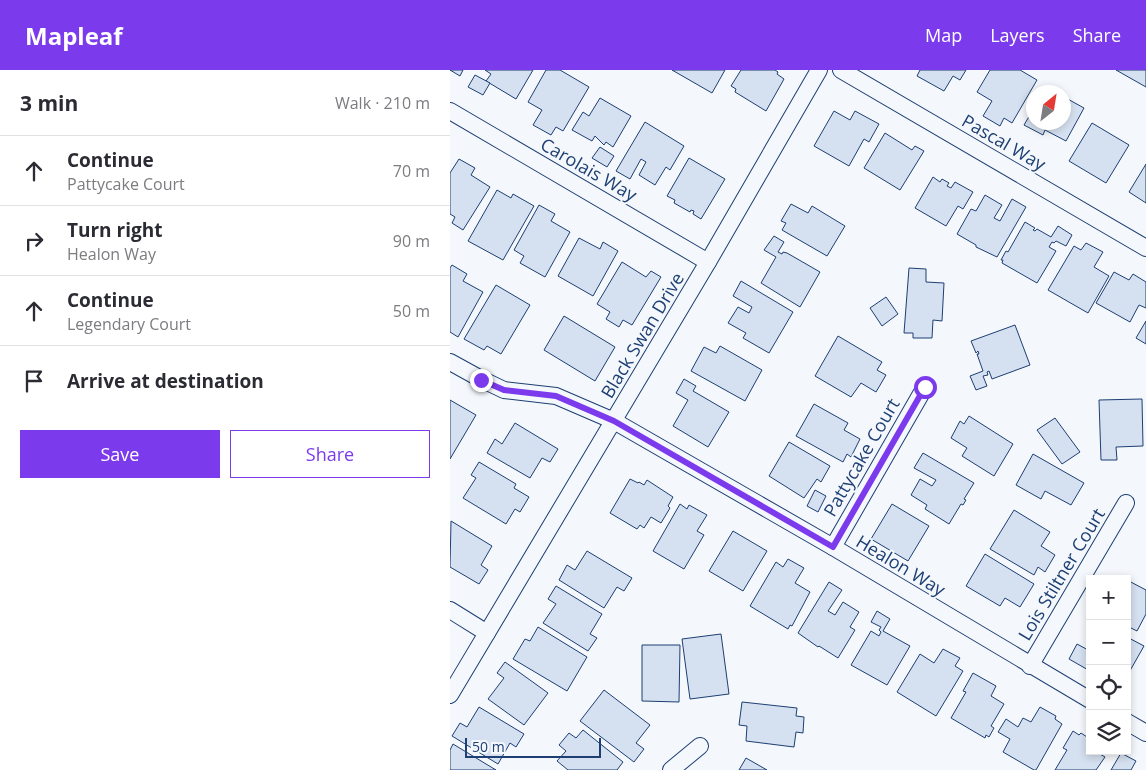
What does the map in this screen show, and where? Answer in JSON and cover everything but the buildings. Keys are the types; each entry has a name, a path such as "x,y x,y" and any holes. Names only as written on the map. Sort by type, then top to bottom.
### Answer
{"street":[{"name":"Black Swan Drive","path":"450,695 708,262 819,70"},
{"name":"Pascal Way","path":"841,70 1146,248"},
{"name":"Carolais Way","path":"450,111 708,262"},
{"name":"Healon Way","path":"450,362 481,380 504,390 556,396 614,421 833,547 1086,698"},
{"name":"Pattycake Court","path":"833,547 925,387"},
{"name":"Lois Stiltner Court","path":"1030,666 1126,504"},
{"path":"450,610 487,633"},
{"path":"1131,724 1146,733"},
{"path":"671,770 700,746"}],"route":[{"path":"481,380 504,390 556,396 614,421 833,547 925,387"}]}
